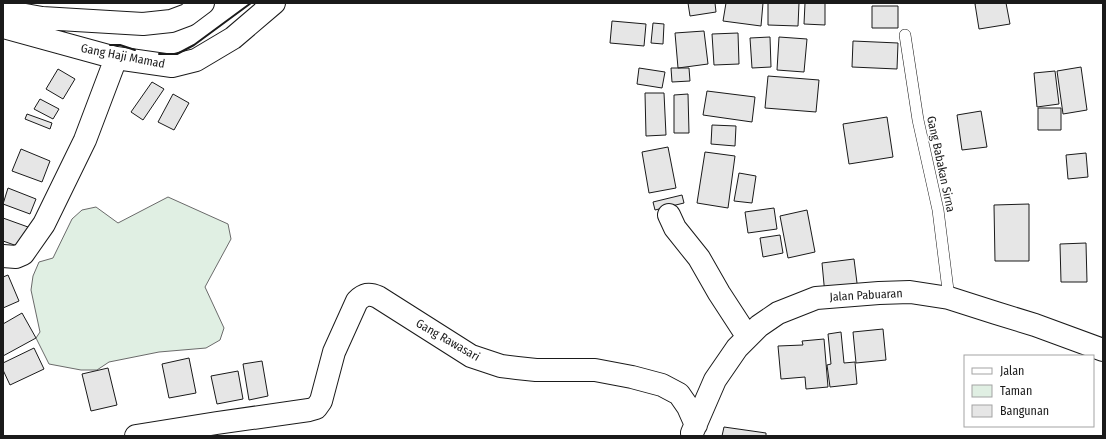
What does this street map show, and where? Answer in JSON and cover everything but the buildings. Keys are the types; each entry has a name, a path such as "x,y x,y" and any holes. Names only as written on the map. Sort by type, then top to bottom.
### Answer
{"street":[{"path":"3,11 46,10 150,23 171,21 187,15 203,3"},
{"name":"Gang Haji Mamad","path":"3,27 116,58 172,66 196,60 233,38 274,3"},
{"path":"3,256 16,257 23,254 44,224 85,140 116,58"},
{"path":"669,214 675,228 699,258 719,293 747,336"},
{"name":"Jalan Pabuaran","path":"693,431 715,380 747,336 759,326 778,314 816,298 910,292 949,298 1036,325 1103,350"},
{"name":"Gang Rawasari","path":"136,436 316,408 320,401 334,352 357,300 363,295 370,294 378,297 472,356 501,366 530,370 595,370 632,377 662,385 679,394 688,407 693,431"}],"lane":[{"name":"Gang Babakan Sirna","path":"905,35 918,120 938,210 949,298"}],"green space":[{"path":"168,197 228,224 231,239 205,287 224,328 220,340 206,348 159,352 109,362 97,370 81,370 49,364 36,338 40,332 31,290 33,276 39,262 53,258 72,219 82,210 96,207 118,223"}],"wall":[{"path":"159,54 177,54 194,45 251,3"},
{"path":"110,45 120,45 135,50"}]}
